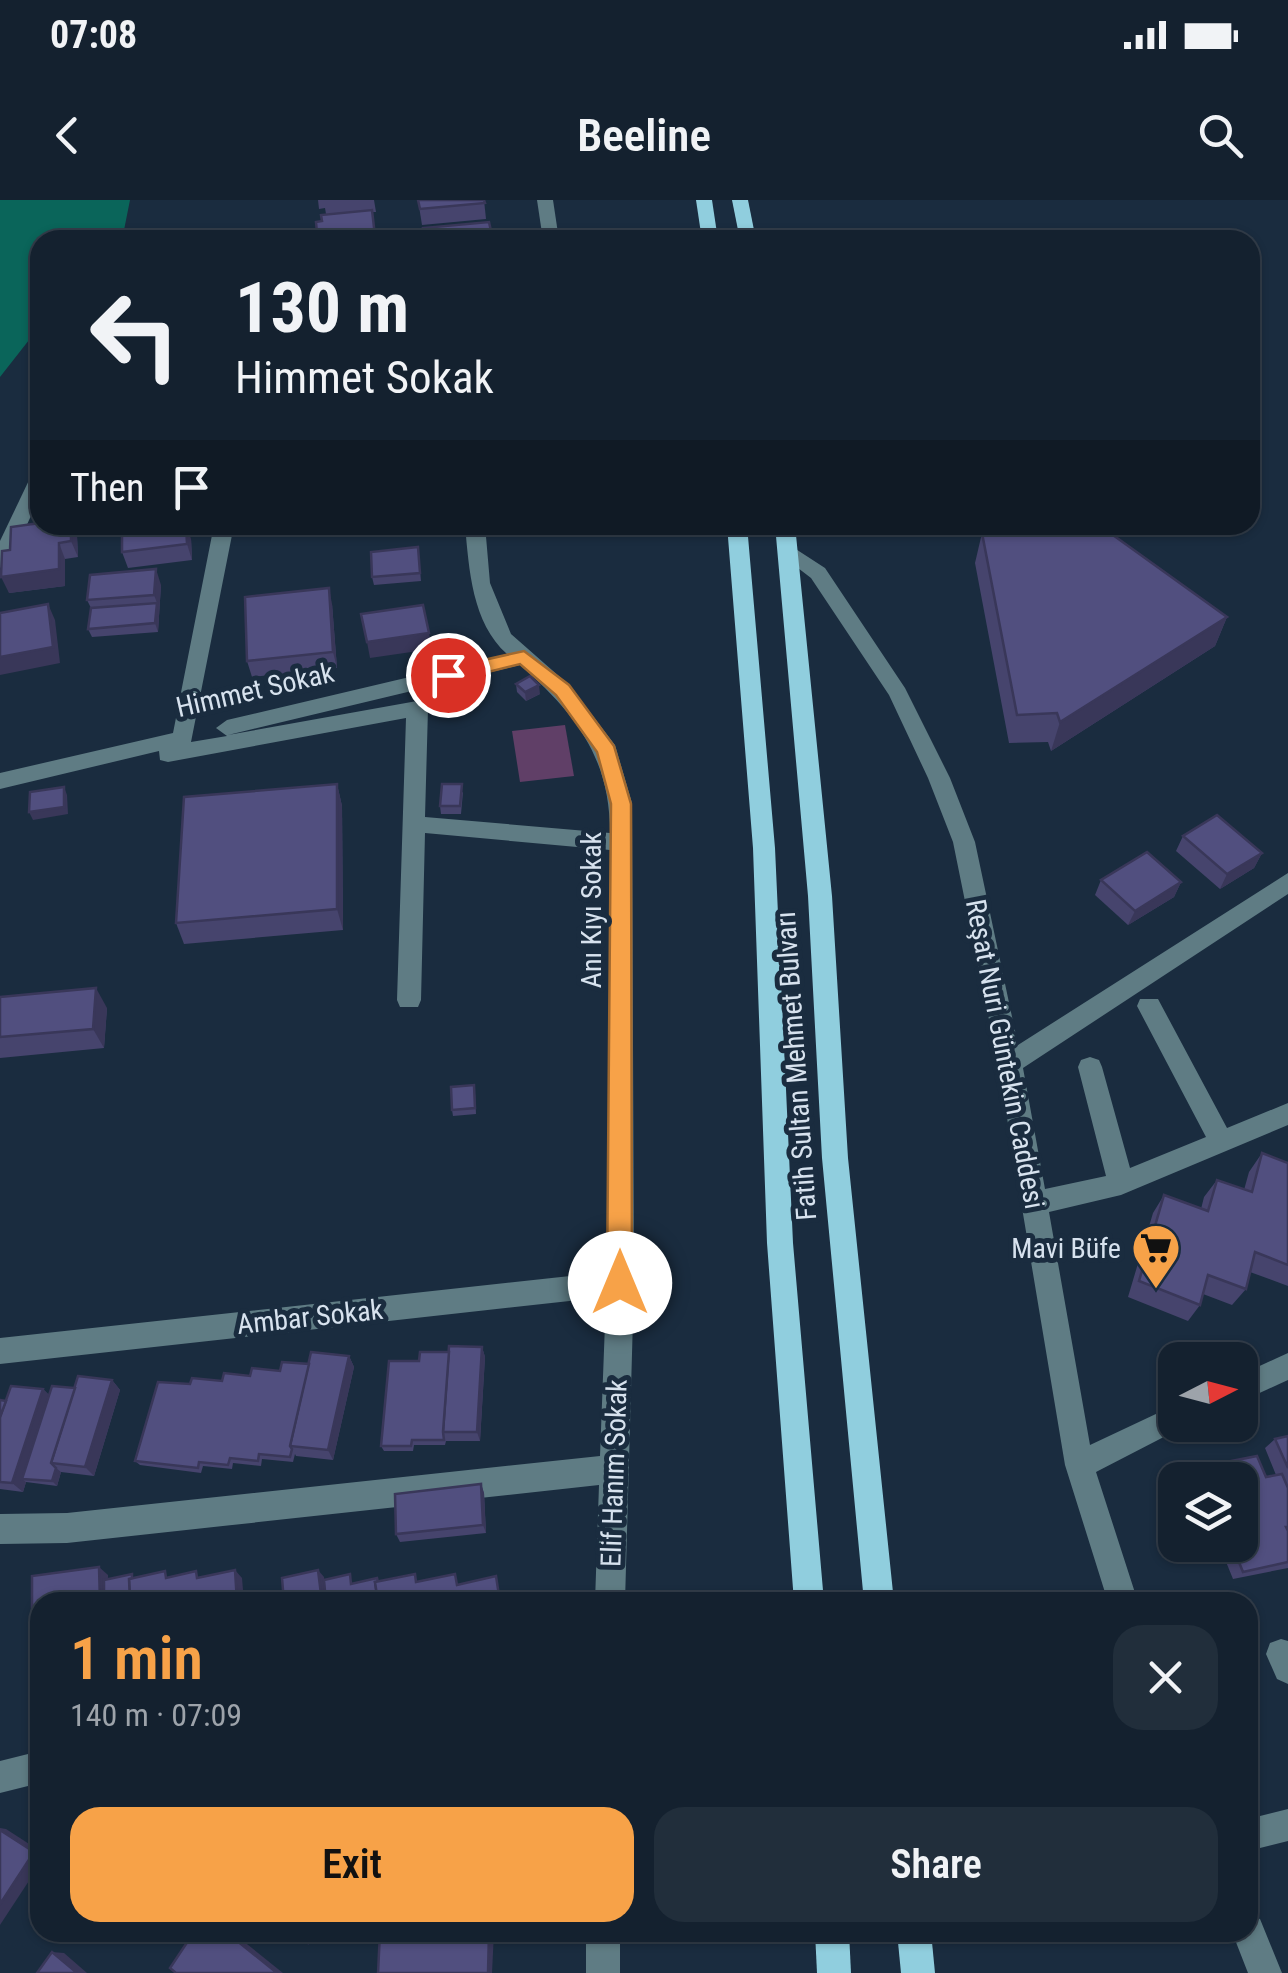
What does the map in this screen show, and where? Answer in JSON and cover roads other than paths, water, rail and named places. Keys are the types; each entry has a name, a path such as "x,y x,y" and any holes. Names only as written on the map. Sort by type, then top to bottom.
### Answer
{"main road":[{"path":"704,200 708,230"},
{"path":"740,200 746,230"},
{"name":"Fatih Sultan Mehmet Bulvarı","path":"737,535 764,848 780,1243 808,1592"},
{"name":"Fatih Sultan Mehmet Bulvarı","path":"787,538 817,861 835,1158 878,1592"},
{"path":"832,1942 834,1973"},
{"path":"915,1942 918,1973"}],"street":[{"path":"545,200 550,230"},
{"path":"0,562 30,496"},
{"path":"19,518 30,516"},
{"path":"222,535 176,746 418,709 409,1000"},
{"name":"Anı Kıyı Sokak","path":"476,535 480,583 502,638 562,690 607,751 621,804 620,1283"},
{"name":"Reşat Nuri Güntekin Caddesi","path":"787,538 818,572 898,692 964,842 1010,1064 1079,1465 1119,1592"},
{"name":"Himmet Sokak","path":"0,780 176,746 524,657"},
{"path":"414,824 621,843"},
{"path":"1010,1064 1288,882"},
{"path":"1149,1006 1221,1142"},
{"path":"1090,1067 1122,1184"},
{"path":"1035,1204 1122,1184 1288,1114"},
{"name":"Ambar Sokak","path":"0,1351 620,1283"},
{"name":"Elif Hanım Sokak","path":"610,1592 620,1283"},
{"path":"1258,1380 1288,1366"},
{"path":"1079,1465 1158,1428"},
{"path":"0,1529 67,1528 614,1469"},
{"path":"0,1777 30,1770"},
{"path":"1258,1832 1288,1825"},
{"path":"603,1973 604,1942"},
{"path":"1252,1942 1265,1973"}],"place":[{"name":"Mavi Büfe","path":"1156,1290"}]}
